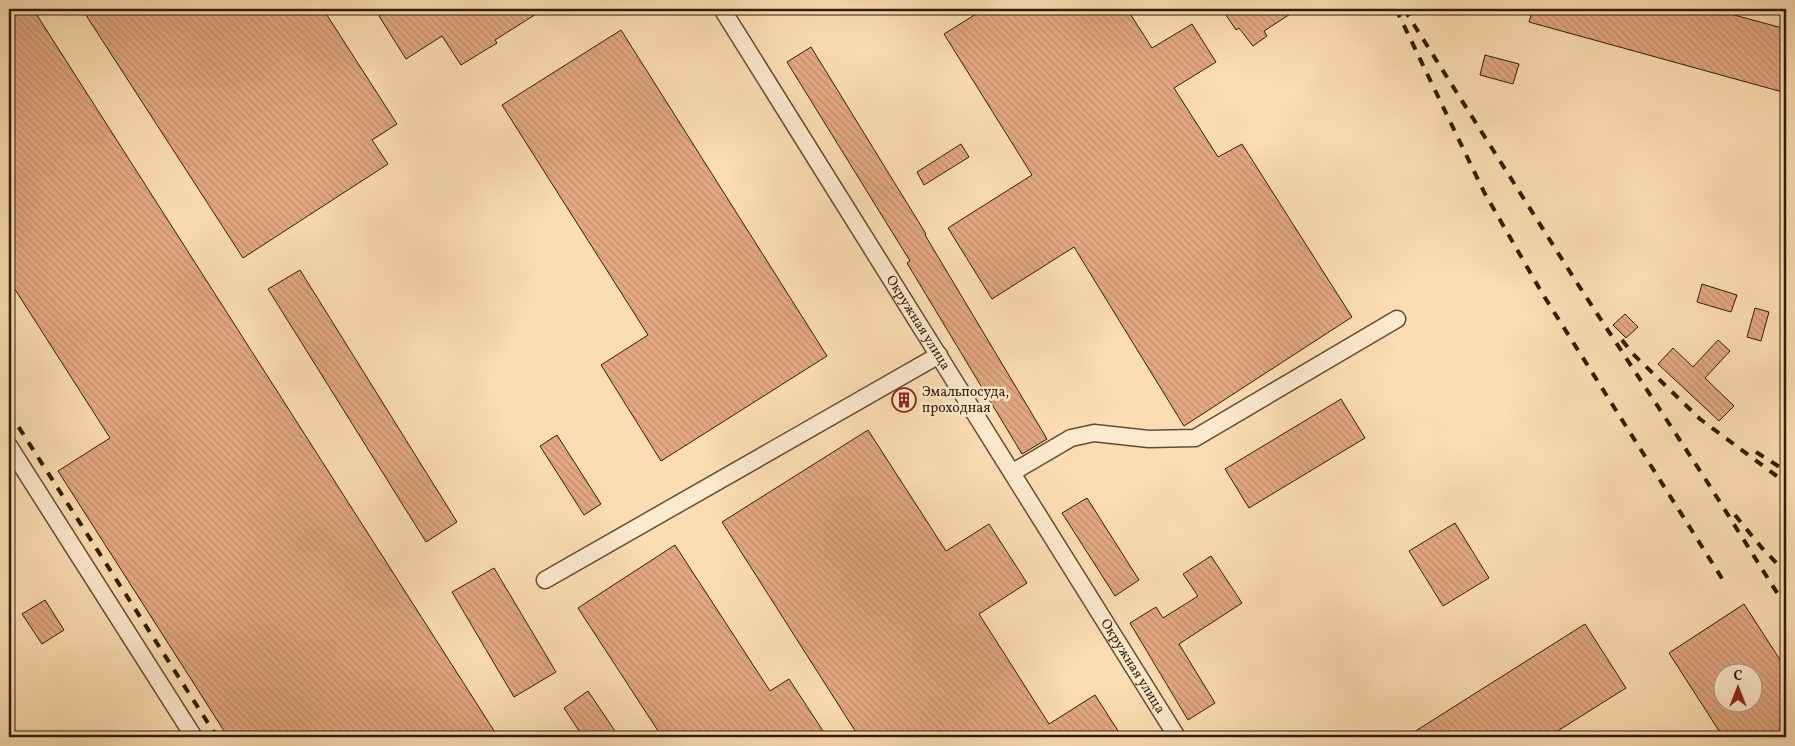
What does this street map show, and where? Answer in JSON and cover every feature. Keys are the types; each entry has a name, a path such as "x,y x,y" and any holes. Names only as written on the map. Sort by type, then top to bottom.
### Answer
{"street":[{"name":"Окружная улица","path":"722,9 1177,737"},
{"path":"1013,472 1071,438 1094,433 1150,439 1195,438 1397,319"},
{"path":"546,580 939,355"},
{"path":"9,446 194,737"}],"building":[{"path":"9,9 33,9 498,737 228,737 58,471 110,438 9,280"},
{"path":"82,9 323,9 397,124 372,140 388,164 243,258"},
{"path":"391,9 544,9 495,40 497,43 461,65 442,36 406,59 379,16"},
{"path":"984,9 1127,9 1152,48 1192,24 1216,62 1174,88 1218,157 1242,144 1352,317 1184,426 1074,247 992,299 948,228 1032,175 944,34"},
{"path":"1222,9 1298,9 1264,31 1267,36 1253,46 1239,28 1236,30"},
{"path":"1533,9 1712,9 1786,29 1786,93 1529,22"},
{"path":"621,30 827,356 661,461 601,365 648,335 502,105"},
{"path":"811,47 926,234 1047,439 1022,454 907,263 910,261 787,62"},
{"path":"1485,55 1519,64 1513,84 1480,75"},
{"path":"961,144 969,157 924,185 917,172"},
{"path":"300,270 457,522 426,542 268,289"},
{"path":"1702,284 1737,295 1731,312 1697,302"},
{"path":"1755,308 1769,312 1761,341 1747,337"},
{"path":"1625,314 1638,327 1626,338 1613,325"},
{"path":"1718,340 1730,351 1705,378 1734,406 1719,421 1658,364 1673,348 1693,367"},
{"path":"1341,399 1365,438 1249,508 1225,469"},
{"path":"868,430 946,551 989,524 1027,583 979,614 1049,724 1095,695 1122,737 859,737 722,522"},
{"path":"557,435 601,504 584,515 540,446"},
{"path":"1087,498 1139,580 1115,596 1062,513"},
{"path":"1455,523 1489,578 1443,606 1409,551"},
{"path":"675,545 770,691 789,679 827,737 662,737 578,608"},
{"path":"1211,556 1242,603 1179,644 1215,703 1188,720 1130,623 1156,607 1163,618 1198,596 1183,574"},
{"path":"494,568 556,672 514,697 452,592"},
{"path":"45,600 64,630 42,644 22,614"},
{"path":"1744,604 1786,669 1786,737 1723,737 1669,653"},
{"path":"1585,624 1626,688 1548,737 1406,737"},
{"path":"588,691 619,737 583,737 564,708"}],"railway":[{"path":"1396,9 1484,192 1542,293 1723,580"},
{"path":"1404,9 1577,283 1706,480 1786,607"},
{"path":"1622,340 1633,354 1700,419 1786,483"},
{"path":"9,412 217,737"},
{"path":"1756,452 1786,471"},
{"path":"1735,515 1762,548 1786,573"}],"place":[{"name":"Эмальпосуда, проходная","path":"904,400"}]}
